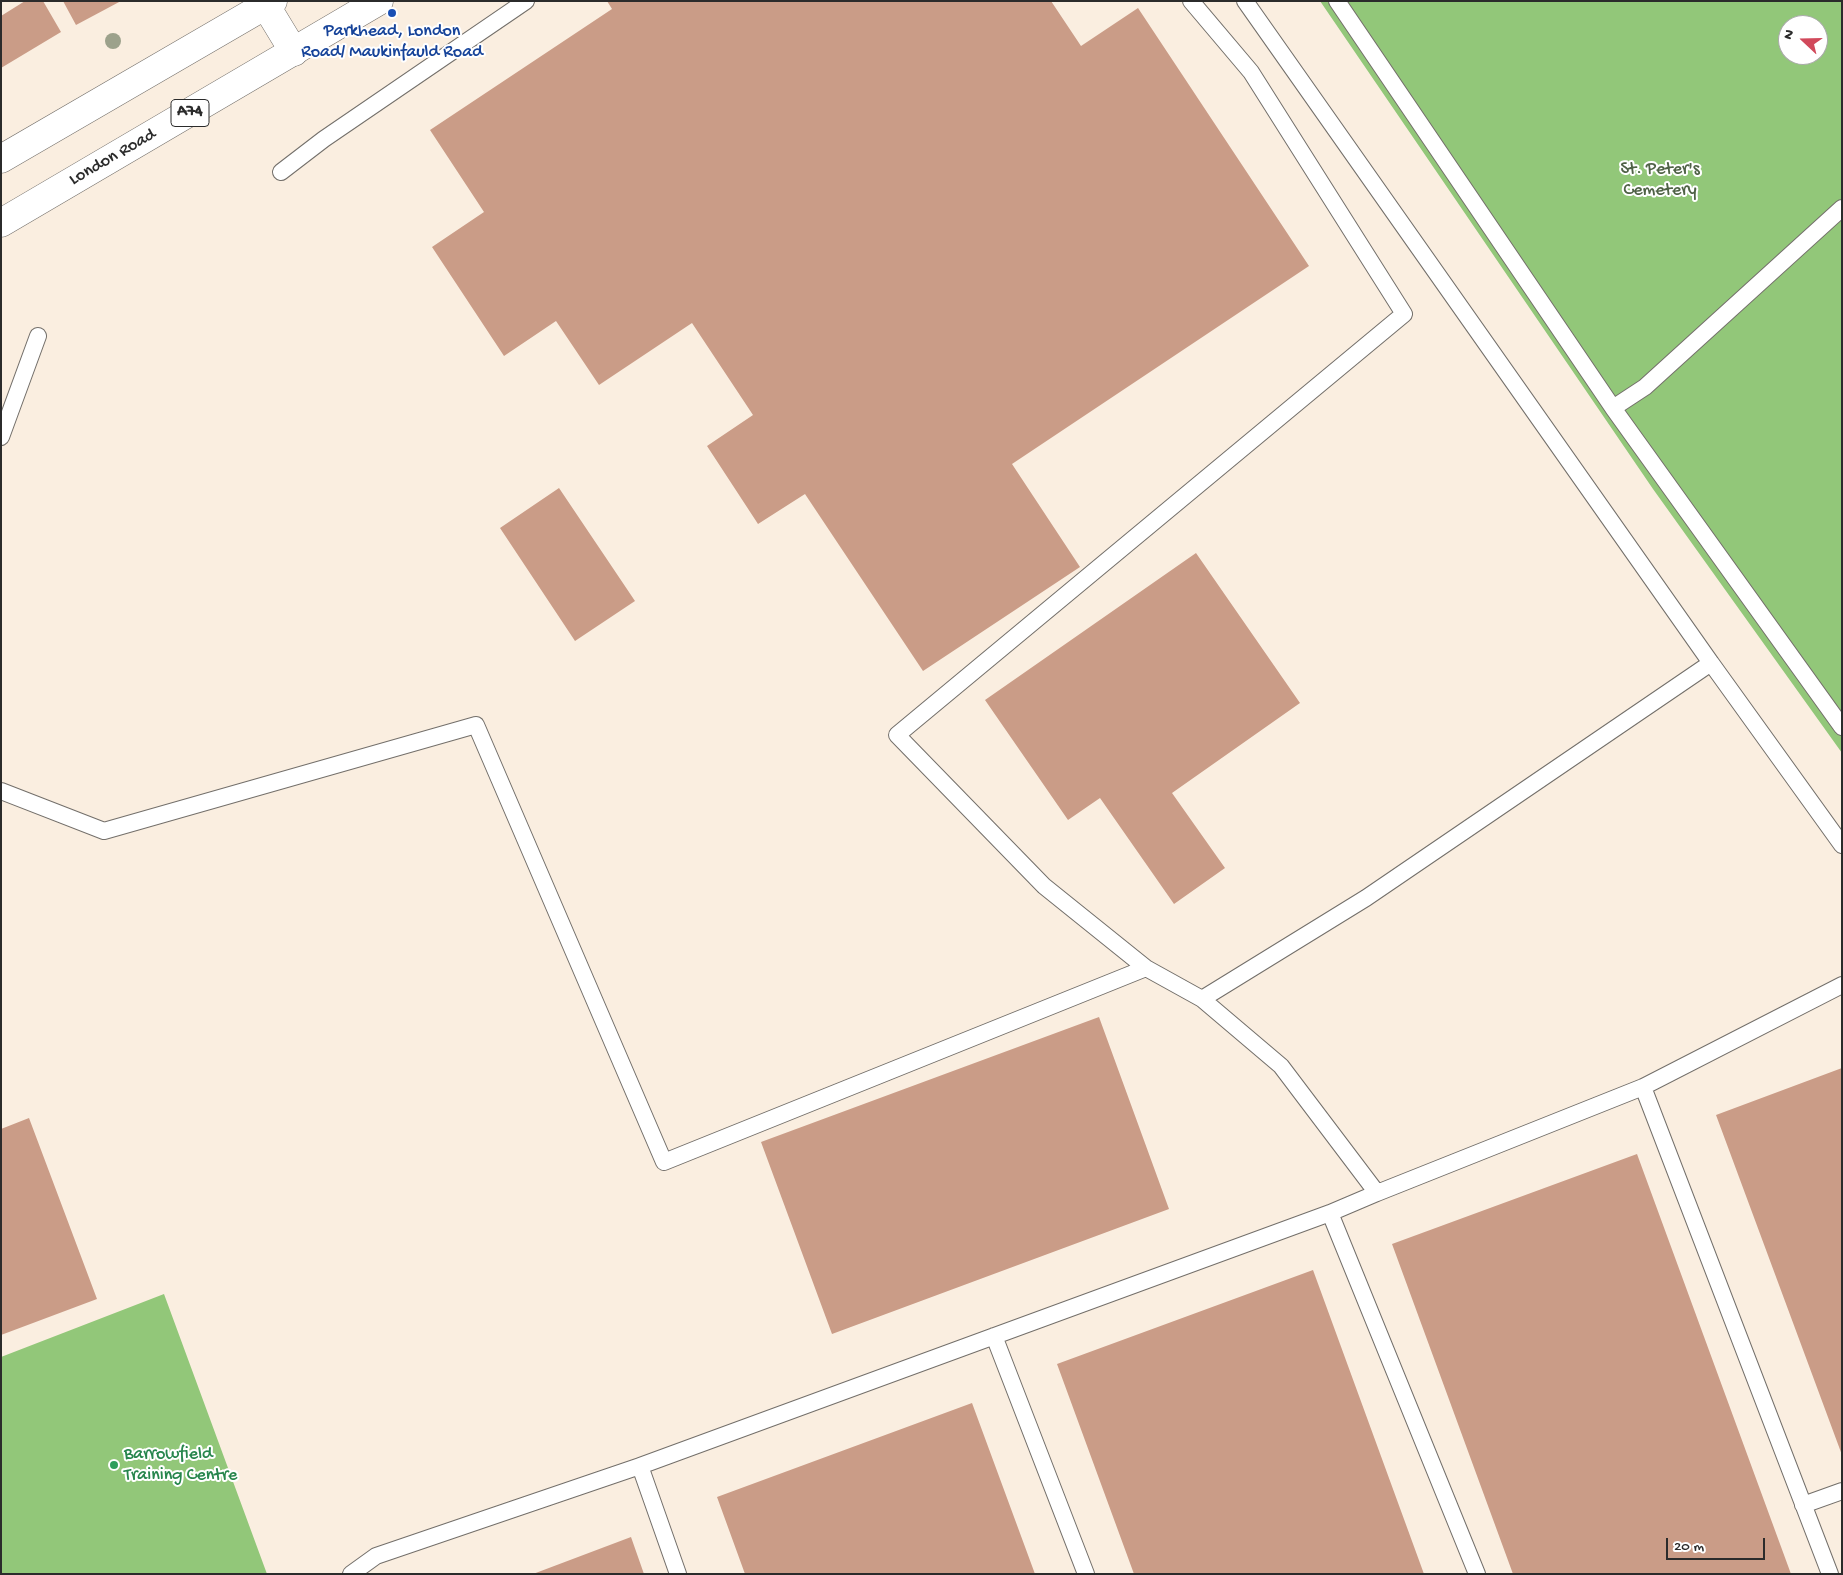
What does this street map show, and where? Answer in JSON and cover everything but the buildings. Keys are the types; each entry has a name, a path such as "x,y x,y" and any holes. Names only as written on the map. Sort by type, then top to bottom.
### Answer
{"main road":[{"name":"London Road","path":"1,223 379,1"},
{"path":"1,159 268,3 294,52"}],"lane":[{"path":"281,172 324,139 526,1"},
{"path":"1191,1 1251,72 1404,314 897,735 1044,886 1146,968 1202,999 1281,1066 1378,1193"},
{"path":"1246,1 1711,663 1842,845"},
{"path":"1337,1 1613,408 1842,727"},
{"path":"1613,408 1645,387 1842,208"},
{"path":"1,437 38,336"},
{"path":"1202,999 1366,898 1711,663"},
{"path":"1,791 104,831 476,725 664,1162 1146,968"},
{"path":"351,1574 376,1556 640,1466 1330,1213 1643,1087 1842,985"},
{"path":"1643,1087 1830,1574"},
{"path":"1330,1213 1477,1574"},
{"path":"994,1336 1086,1574"},
{"path":"640,1466 678,1574"},
{"path":"1803,1505 1842,1491"}],"green space":[{"name":"St. Peter's Cemetery","path":"1320,1 1842,1 1842,753 1653,489"},
{"name":"Barrowfield Training Centre","path":"164,1294 267,1574 1,1574 1,1357"}],"place":[{"name":"Parkhead, London Road/ Maukinfauld Road","path":"392,13"},
{"name":"Barrowfield Training Centre","path":"114,1465"}]}
